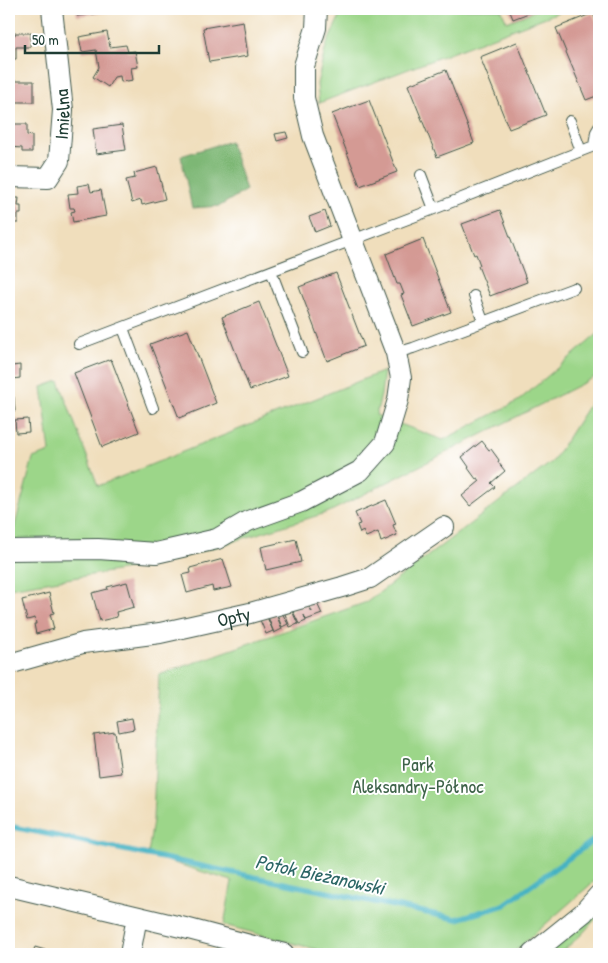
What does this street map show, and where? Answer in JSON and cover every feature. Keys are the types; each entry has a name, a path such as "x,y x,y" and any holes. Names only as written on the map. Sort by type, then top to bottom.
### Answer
{"street":[{"name":"Imielna","path":"9,177 48,178 59,161 63,110 52,9"},
{"path":"9,550 98,549 156,553 216,539 248,521 301,502 360,471 385,443 398,400 401,378 396,353 313,136 304,98 304,66 316,18 328,9"},
{"name":"Opty","path":"9,664 83,642 160,633 250,613 370,578 444,527"},
{"path":"9,886 284,954"},
{"path":"532,954 583,913 599,895"},
{"path":"130,954 137,917"}],"lane":[{"path":"570,121 581,151"},
{"path":"79,344 581,151 597,147 596,132 599,127"},
{"path":"421,175 434,209"},
{"path":"271,271 302,352"},
{"path":"396,353 574,288"},
{"path":"474,296 483,321"},
{"path":"123,328 153,408"}],"green space":[{"path":"343,9 501,9 507,22 539,9 567,9 319,103 317,84 326,46"},
{"path":"230,141 246,190 220,206 192,208 181,156"},
{"path":"599,333 599,375 329,512 160,564 9,588 9,529 14,529 33,458 50,452 42,387 59,381 98,486 384,371 376,415 443,440 518,401"},
{"name":"Park Aleksandry-Północ","path":"599,389 599,877 514,952 504,954 334,954 224,925 232,881 148,855 153,820 159,675 367,602 553,461"},
{"path":"599,905 599,915 581,935 557,954 545,954"}],"building":[{"path":"76,9 109,9 109,12 77,16"},
{"path":"509,9 539,9 513,19"},
{"path":"593,13 599,28 599,95 586,100 556,28"},
{"path":"243,21 248,56 209,62 203,28"},
{"path":"107,32 110,47 126,45 128,52 135,51 138,67 131,68 133,80 121,82 120,76 114,77 108,87 93,77 99,67 96,50 82,52 79,37"},
{"path":"15,33 31,33 30,47 16,47 16,59 9,59 9,35 15,35"},
{"path":"517,42 546,115 509,129 480,57"},
{"path":"446,70 474,143 437,157 408,85"},
{"path":"9,81 34,81 34,102 9,102"},
{"path":"369,100 397,172 360,186 332,114"},
{"path":"9,124 27,124 27,135 32,136 32,152 22,152 22,148 9,147"},
{"path":"122,125 126,150 96,154 93,129"},
{"path":"286,132 288,138 277,141 275,134"},
{"path":"157,167 165,199 142,205 141,200 132,203 126,180 135,178 134,173"},
{"path":"89,184 91,192 101,190 106,216 73,222 71,212 75,211 74,208 70,208 68,194 78,193 77,186"},
{"path":"9,198 19,198 18,206 21,206 21,214 18,214 18,223 9,223"},
{"path":"500,210 527,282 490,296 478,266 480,265 476,254 474,255 462,224"},
{"path":"325,211 330,226 315,232 309,217"},
{"path":"423,239 451,312 413,326 401,295 404,294 400,284 397,284 386,254"},
{"path":"336,273 364,346 327,361 299,287"},
{"path":"259,302 288,376 250,390 222,317"},
{"path":"188,330 216,403 179,418 150,344"},
{"path":"111,359 139,432 102,447 74,373"},
{"path":"20,365 20,378 13,379 12,366"},
{"path":"14,397 14,420 9,420 9,398"},
{"path":"28,419 29,432 16,433 15,420"},
{"path":"482,441 489,450 491,449 505,471 491,483 495,487 470,506 462,496 480,481 478,478 476,479 462,457"},
{"path":"386,500 396,524 393,525 397,535 381,542 378,532 366,537 363,531 360,533 357,525 360,524 355,513"},
{"path":"296,539 301,562 266,570 261,547"},
{"path":"223,559 232,587 213,591 212,586 187,593 182,575 191,573 190,568"},
{"path":"127,582 134,607 116,612 117,617 100,621 92,593"},
{"path":"49,593 54,613 50,614 54,629 36,634 35,618 27,620 22,600"},
{"path":"316,601 322,614 306,620 304,615 306,621 299,624 292,609 308,604 312,612 309,604"},
{"path":"292,611 298,624 290,627 285,614"},
{"path":"282,613 288,624 282,627 277,615"},
{"path":"276,614 282,629 274,633 268,617"},
{"path":"267,617 273,631 266,634 260,620"},
{"path":"132,718 134,729 119,732 117,721"},
{"path":"115,732 121,773 99,776 94,735"},
{"path":"35,947 52,952 51,954 32,954"}],"waterway":[{"name":"Potok Bieżanowski","path":"13,827 457,919 504,905 599,835"}]}
